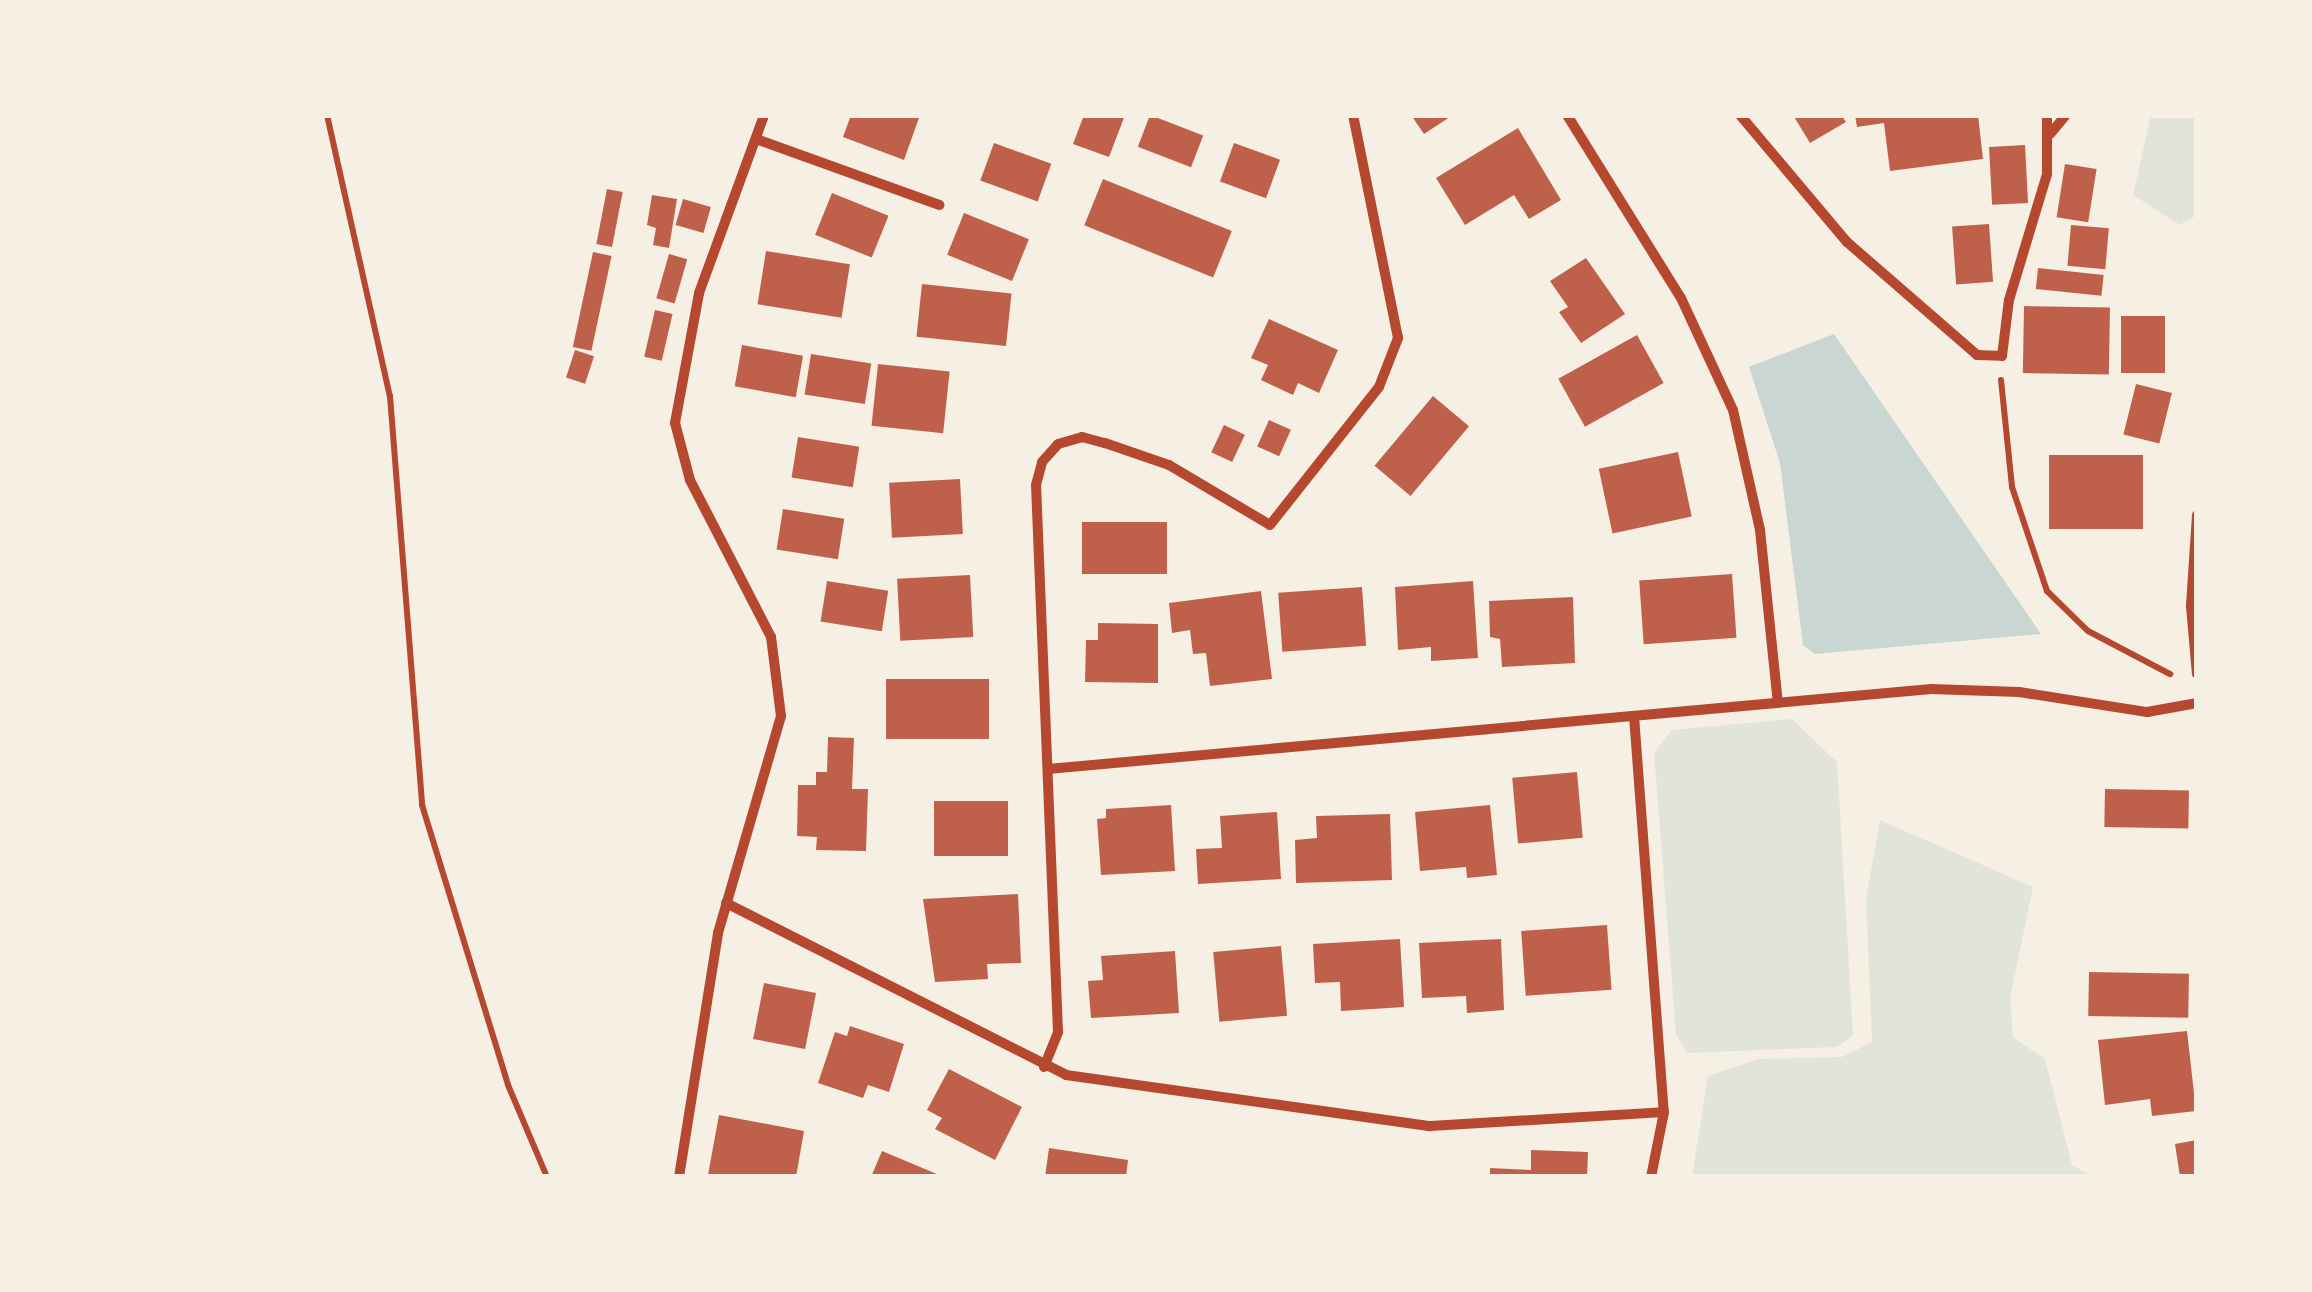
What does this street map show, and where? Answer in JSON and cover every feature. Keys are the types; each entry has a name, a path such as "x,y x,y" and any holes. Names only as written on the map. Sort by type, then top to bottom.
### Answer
{"street":[{"path":"678,1177 726,903 774,755 780,676 755,600 690,480 675,422 690,326 764,115"},
{"path":"1044,1067 1058,1032 1036,486 1042,462 1058,444 1082,437 1105,442 1168,465 1270,525 1393,364 1396,312 1353,115"},
{"path":"1567,115 1681,298 1733,410 1760,530 1778,702"},
{"path":"1740,115 1848,242 1977,355 2002,356 2009,300 2047,174 2047,115"},
{"path":"2050,134 2066,115"},
{"path":"756,139 938,206"},
{"path":"2197,515 2191,606 2197,674"},
{"path":"1048,769 1778,702 1975,688 2147,712 2197,703"},
{"path":"1634,716 1664,1112 1651,1177"},
{"path":"726,903 1044,1067 1118,1087 1430,1126 1664,1112"}],"path":[{"path":"327,115 390,396 411,716 426,820 508,1086 548,1177"},
{"path":"2002,356 2012,487 2047,590 2088,631 2182,685"}],"shaded area":[{"path":"2151,115 2197,115 2197,215 2180,225 2133,195"},
{"path":"1834,334 2041,634 1815,654 1803,645 1780,463 1749,367"},
{"path":"1792,719 1837,762 1853,1035 1837,1047 1687,1053 1676,1035 1654,752 1672,730"},
{"path":"1880,820 2033,887 2010,998 2013,1037 2045,1059 2072,1165 2093,1177 1692,1177 1708,1076 1759,1059 1842,1057 1872,1042 1866,898"}],"building":[{"path":"851,115 920,115 904,160 843,137"},
{"path":"1084,115 1125,115 1109,157 1073,144"},
{"path":"1150,115 1203,135 1191,167 1138,147"},
{"path":"1411,115 1453,115 1424,134"},
{"path":"1793,115 1841,115 1846,122 1810,143"},
{"path":"1855,115 1978,115 1983,159 1890,171 1884,123 1857,127"},
{"path":"1518,128 1561,200 1529,219 1514,195 1465,225 1436,178"},
{"path":"994,143 1051,164 1038,201 980,181"},
{"path":"1234,143 1280,160 1266,198 1220,182"},
{"path":"2025,145 2028,203 1992,205 1989,147"},
{"path":"2065,164 2097,169 2088,222 2057,217"},
{"path":"1103,179 1232,231 1213,277 1084,225"},
{"path":"607,189 623,192 612,247 596,244"},
{"path":"832,193 889,216 872,258 815,235"},
{"path":"652,195 677,199 669,248 653,245 656,228 647,225"},
{"path":"683,199 711,207 703,233 676,225"},
{"path":"964,213 1029,239 1012,281 947,255"},
{"path":"1989,224 1993,282 1956,284 1952,227"},
{"path":"2071,225 2109,228 2105,269 2067,266"},
{"path":"766,251 850,264 842,318 758,304"},
{"path":"593,252 612,256 591,351 573,347"},
{"path":"669,254 687,259 675,303 656,298"},
{"path":"1586,258 1625,314 1581,343 1559,312 1568,307 1550,281"},
{"path":"2038,268 2104,275 2101,296 2036,289"},
{"path":"922,284 1012,293 1006,346 916,337"},
{"path":"2024,306 2110,308 2109,374 2023,373"},
{"path":"655,310 673,314 662,361 644,357"},
{"path":"2121,316 2165,316 2165,373 2121,373"},
{"path":"1269,319 1338,350 1319,393 1298,383 1293,395 1261,380 1268,365 1251,358"},
{"path":"1637,335 1664,383 1585,427 1558,379"},
{"path":"742,345 803,356 796,397 735,386"},
{"path":"575,350 594,356 585,384 566,378"},
{"path":"811,354 871,364 865,404 805,394"},
{"path":"878,364 950,372 943,433 872,426"},
{"path":"2136,384 2172,393 2159,443 2123,434"},
{"path":"1433,396 1469,426 1411,496 1375,466"},
{"path":"1269,420 1291,430 1279,456 1257,446"},
{"path":"1224,425 1245,435 1232,462 1211,452"},
{"path":"798,437 859,447 853,487 792,477"},
{"path":"1678,452 1692,517 1612,533 1599,469"},
{"path":"2049,455 2143,455 2143,529 2049,529"},
{"path":"960,479 963,534 892,538 889,483"},
{"path":"783,509 844,519 838,559 777,549"},
{"path":"1082,522 1167,522 1167,574 1082,574"},
{"path":"1732,574 1736,638 1644,644 1639,580"},
{"path":"970,575 973,637 900,641 897,579"},
{"path":"827,581 888,591 882,631 821,621"},
{"path":"1473,581 1478,658 1431,661 1431,647 1398,650 1395,587"},
{"path":"1362,587 1366,646 1282,652 1278,593"},
{"path":"1261,591 1272,679 1210,686 1206,653 1193,654 1190,630 1172,633 1169,603"},
{"path":"1573,597 1575,663 1502,667 1500,639 1490,637 1489,601"},
{"path":"1098,623 1158,624 1158,683 1085,682 1086,640 1098,640"},
{"path":"886,679 989,679 989,739 886,739"},
{"path":"828,737 854,738 852,789 868,789 866,851 816,850 817,837 797,836 798,785 816,785 816,772 827,772"},
{"path":"1577,772 1583,838 1518,843 1512,778"},
{"path":"2105,789 2189,790 2188,828 2104,827"},
{"path":"934,801 1008,801 1008,856 934,856"},
{"path":"1171,805 1175,871 1101,875 1097,819 1106,818 1106,809"},
{"path":"1490,805 1497,875 1467,878 1466,867 1420,871 1415,812"},
{"path":"1277,812 1281,879 1198,884 1196,849 1222,848 1220,816"},
{"path":"1390,814 1392,880 1296,883 1295,840 1317,838 1316,816"},
{"path":"1018,894 1021,963 987,964 988,979 935,982 923,899"},
{"path":"1607,925 1612,990 1526,996 1521,931"},
{"path":"1400,939 1404,1007 1341,1011 1340,982 1315,983 1313,944"},
{"path":"1501,939 1504,1010 1467,1013 1466,996 1422,998 1419,943"},
{"path":"1281,946 1287,1016 1219,1022 1213,952"},
{"path":"1175,951 1179,1013 1091,1018 1088,981 1103,980 1101,956"},
{"path":"2089,972 2189,974 2188,1018 2088,1016"},
{"path":"764,983 816,993 805,1049 753,1039"},
{"path":"850,1026 904,1044 889,1092 868,1085 863,1098 818,1083 835,1032 847,1036"},
{"path":"2187,1031 2196,1111 2152,1116 2150,1099 2105,1105 2098,1040"},
{"path":"949,1069 1022,1107 995,1160 935,1129 942,1118 927,1110"},
{"path":"719,1115 804,1131 796,1177 708,1175"},
{"path":"2197,1140 2197,1177 2180,1177 2175,1144"},
{"path":"1049,1148 1128,1160 1126,1177 1045,1177"},
{"path":"1531,1150 1588,1152 1587,1177 1490,1177 1490,1168 1531,1170"},
{"path":"882,1151 944,1177 871,1177"}]}
